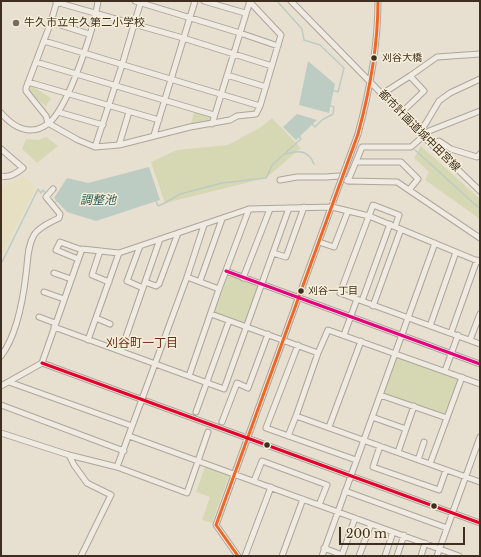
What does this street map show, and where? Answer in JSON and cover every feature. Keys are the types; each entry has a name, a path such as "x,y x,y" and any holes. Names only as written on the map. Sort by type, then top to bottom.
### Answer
{"street":[{"path":"249,1 281,35 266,87 260,106 256,114 237,116 230,120 154,135 119,144 95,147 78,140 48,123 44,112 26,91 51,22 56,1 272,66"},
{"path":"1,113 9,122 20,129 35,130 48,123 58,112 76,74 96,13 98,1"},
{"path":"154,135 195,1"},
{"path":"204,1 246,13"},
{"path":"212,124 249,1"},
{"name":"都市計画道城中田宮線","path":"291,1 480,192"},
{"path":"238,556 216,525 358,134 371,82 375,55 378,1"},
{"path":"95,147 122,65 139,2 278,46"},
{"path":"51,22 89,34"},
{"path":"44,41 83,54 260,106"},
{"path":"382,94 437,57 480,54"},
{"path":"36,62 165,99 214,115"},
{"path":"227,75 266,87"},
{"path":"401,113 424,91 410,76"},
{"path":"419,132 439,101 450,93 480,79"},
{"path":"28,82 158,120"},
{"path":"348,181 362,147 411,147 429,131 480,111"},
{"path":"58,112 103,125"},
{"path":"119,144 129,112"},
{"path":"431,144 439,141 451,149 476,157 480,154"},
{"path":"1,149 22,168 6,177 1,176"},
{"path":"356,162 401,162 418,179 409,190"},
{"path":"280,180 297,177 339,176 348,181 397,182 480,238"},
{"path":"1,356 9,343 20,311 28,252 34,235 40,229 59,218 60,214 46,197 53,189"},
{"path":"78,259 56,250 60,242 82,250 119,252 249,209 289,208 332,204 390,224 478,261 451,333"},
{"path":"395,227 399,216 373,205 340,293 480,344"},
{"path":"273,253 286,257 304,207"},
{"path":"39,316 54,325 88,340 224,389 289,208"},
{"path":"188,376 249,209"},
{"path":"243,278 270,209"},
{"path":"319,242 334,247 348,210"},
{"path":"200,281 222,219"},
{"path":"344,335 390,224"},
{"path":"117,467 187,277 204,225"},
{"path":"373,306 402,229"},
{"path":"145,282 156,286 159,284 178,233"},
{"path":"121,351 160,238"},
{"path":"322,556 435,243"},
{"path":"140,246 127,281 143,288"},
{"path":"1,386 42,363 54,325 82,250"},
{"path":"100,251 92,275 109,282"},
{"path":"88,340 119,252"},
{"path":"430,326 456,252"},
{"path":"226,271 480,364"},
{"path":"54,273 71,279"},
{"path":"187,277 219,289"},
{"path":"44,292 64,299"},
{"path":"211,314 318,353"},
{"path":"470,340 480,314"},
{"path":"96,318 110,324"},
{"path":"196,412 229,321"},
{"path":"288,436 318,353 328,330 480,384"},
{"path":"222,422 237,383 248,388 268,334"},
{"path":"445,371 458,336"},
{"path":"329,428 362,341"},
{"path":"298,345 266,428 356,460"},
{"path":"42,363 480,523"},
{"path":"430,464 462,377"},
{"path":"9,382 132,426"},
{"path":"380,394 447,418"},
{"path":"1,405 124,451"},
{"path":"398,452 414,406"},
{"path":"296,416 480,482"},
{"path":"372,417 406,429"},
{"path":"1,433 69,455 117,467 187,493 208,432"},
{"path":"129,436 459,556"},
{"path":"437,556 480,436"},
{"path":"418,460 424,442"},
{"path":"380,446 373,467 439,490 446,470"},
{"path":"69,455 74,465 87,483 111,495 81,556"},
{"path":"254,481 262,461 327,485 319,505"},
{"path":"245,556 271,487"},
{"path":"345,491 447,528"},
{"path":"282,556 303,499"},
{"path":"324,548 342,555 355,518"},
{"path":"359,556 371,524"},
{"path":"385,556 393,532"},
{"path":"397,556 404,535"},
{"path":"421,556 425,543"}],"shaded area":[{"path":"23,177 27,178 36,188 2,254 1,187"}],"green space":[{"path":"29,84 51,98 46,106 34,97 28,89"},
{"path":"195,109 214,115 212,124 190,127"},
{"path":"272,118 301,148 266,178 165,203 151,162 177,150 228,145 261,127"},
{"path":"46,137 58,146 37,163 22,149 26,139 39,140"},
{"path":"421,146 480,199 480,219 425,180 429,172 414,158"},
{"path":"228,275 260,286 246,324 214,313"},
{"path":"397,357 458,379 446,415 383,393"},
{"path":"205,467 229,476 212,523 202,520 210,497 196,492"}],"water":[{"path":"308,61 335,84 329,113 299,105"},
{"path":"297,114 317,120 296,140 283,127"},
{"name":"調整池","path":"149,167 160,200 96,221 67,212 54,198 67,178 88,183"}],"waterway":[{"path":"277,1 302,29 304,40 320,45 344,68 338,92 332,90"},
{"path":"312,124 315,127 322,120 333,114 334,107 328,105"},
{"path":"156,201 158,206 180,194 222,183 266,178 273,164 301,139 299,136"},
{"path":"415,150 480,209"},
{"path":"286,154 303,152 312,159 314,164"},
{"path":"1,264 38,189 41,193 43,190 54,203 58,200"}],"transit line":[{"path":"238,556 216,525 358,134 375,52 378,1"},
{"path":"226,271 480,364"},
{"path":"42,363 480,523"}],"place":[{"name":"牛久市立牛久第二小学校","path":"16,23"},
{"name":"刈谷大橋","path":"374,58"},
{"name":"刈谷一丁目","path":"301,291"}],"district":[{"name":"刈谷町一丁目","path":"142,344"}]}
